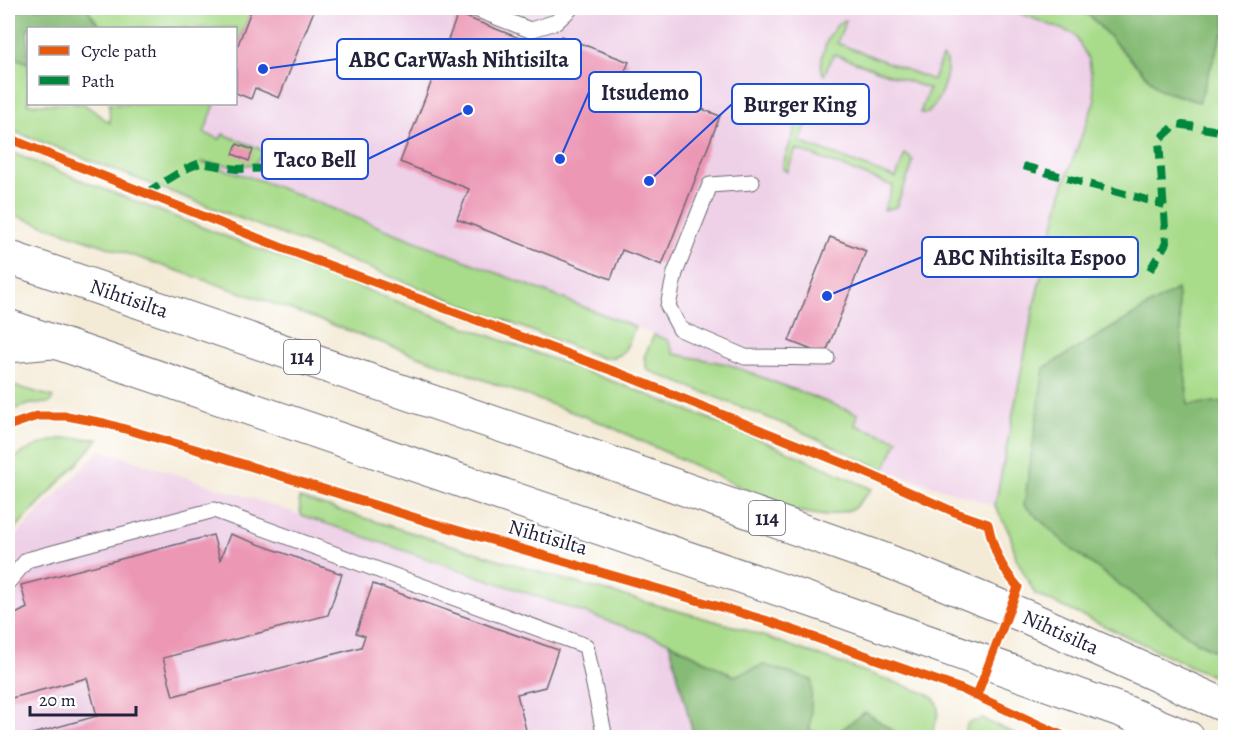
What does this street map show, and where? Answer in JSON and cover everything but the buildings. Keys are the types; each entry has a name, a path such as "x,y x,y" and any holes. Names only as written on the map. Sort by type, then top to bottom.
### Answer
{"main road":[{"name":"Nihtisilta","path":"8,257 597,458 888,561 1038,622 1226,706"},
{"name":"Nihtisilta","path":"8,326 822,604 1123,711 1188,738"},
{"path":"8,346 52,342"}],"lane":[{"path":"473,8 530,30 556,22 571,8"},
{"path":"752,182 710,185 675,273 668,306 680,329 745,357 827,358"},
{"path":"8,582 27,561 214,510 586,646 605,738"}],"shaded area":[{"path":"252,8 937,8 952,13 1006,8 1074,34 1089,60 1095,100 1065,181 1035,301 995,506 884,470 898,440 854,425 858,414 727,364 674,354 668,340 262,181 192,159 207,162 204,133 215,105 237,105 237,40 239,41"},
{"path":"101,450 260,501 669,642 694,737 8,738 8,543"}],"green space":[{"path":"8,8 89,8 89,12 100,27 27,27 27,63 8,55"},
{"path":"89,8 252,8 239,41 237,40 237,27 100,27 89,12"},
{"path":"937,8 1006,8 952,13"},
{"path":"1006,8 1066,8 1089,15 1160,90 1199,102 1222,34 1225,33 1225,401 1188,405 1177,290 1069,547 1197,642 1225,656 1225,682 1035,594 1016,558 1010,534 995,506 1035,301 1065,181 1095,100 1089,60 1074,34"},
{"path":"1066,8 1225,8 1225,33 1222,34 1199,102 1160,90 1089,15"},
{"path":"846,20 837,43 933,80 942,57 947,61 942,89 928,113 920,113 929,89 834,54 824,75 822,62 826,44 840,22"},
{"path":"8,55 27,63 27,105 85,105 110,123 109,105 215,105 204,133 220,139 223,134 260,149 264,153 254,164 235,166 200,162 262,181 635,327 621,354 602,358 8,129"},
{"path":"809,117 800,142 896,178 905,154 913,160 896,207 884,210 893,186 796,149 787,172 783,169 798,121"},
{"path":"8,153 289,261 666,402 872,489 853,509 825,516 791,510 602,423 292,310 8,213"},
{"path":"1177,289 1188,405 1225,401 1225,656 1197,642 1069,547 1024,505 1044,368"},
{"path":"654,335 668,340 674,354 727,364 858,414 855,425 898,440 884,470 796,429 647,370 644,357"},
{"path":"8,384 53,397 50,403 31,404 8,411"},
{"path":"69,438 98,439 8,536 8,462 37,446"},
{"path":"299,498 559,578 740,628 928,694 937,703 938,714 935,725 930,737 902,737 865,712 832,737 809,731 764,665 734,676 669,642 301,515"},
{"path":"669,642 734,676 764,665 812,680 810,731 832,737 694,737"},
{"path":"865,712 902,737 832,737"},
{"path":"982,719 1023,737 962,737 968,723"}],"marked path":[{"path":"1150,270 1166,243 1159,140 1177,124 1226,132"},
{"path":"146,193 185,169 200,163 236,169 287,168 305,150"},
{"path":"1023,166 1165,205"}],"cycle path":[{"path":"8,138 280,247 624,375 988,524 998,558 1018,587 977,695"},
{"path":"8,426 37,416 67,416 104,423 195,449 429,522 765,620 961,689 1068,738"}],"place":[{"name":"ABC CarWash Nihtisilta","path":"263,69"},
{"name":"Taco Bell","path":"468,110"},
{"name":"Itsudemo","path":"560,159"},
{"name":"Burger King","path":"649,181"},
{"name":"ABC Nihtisilta Espoo","path":"827,296"}]}
